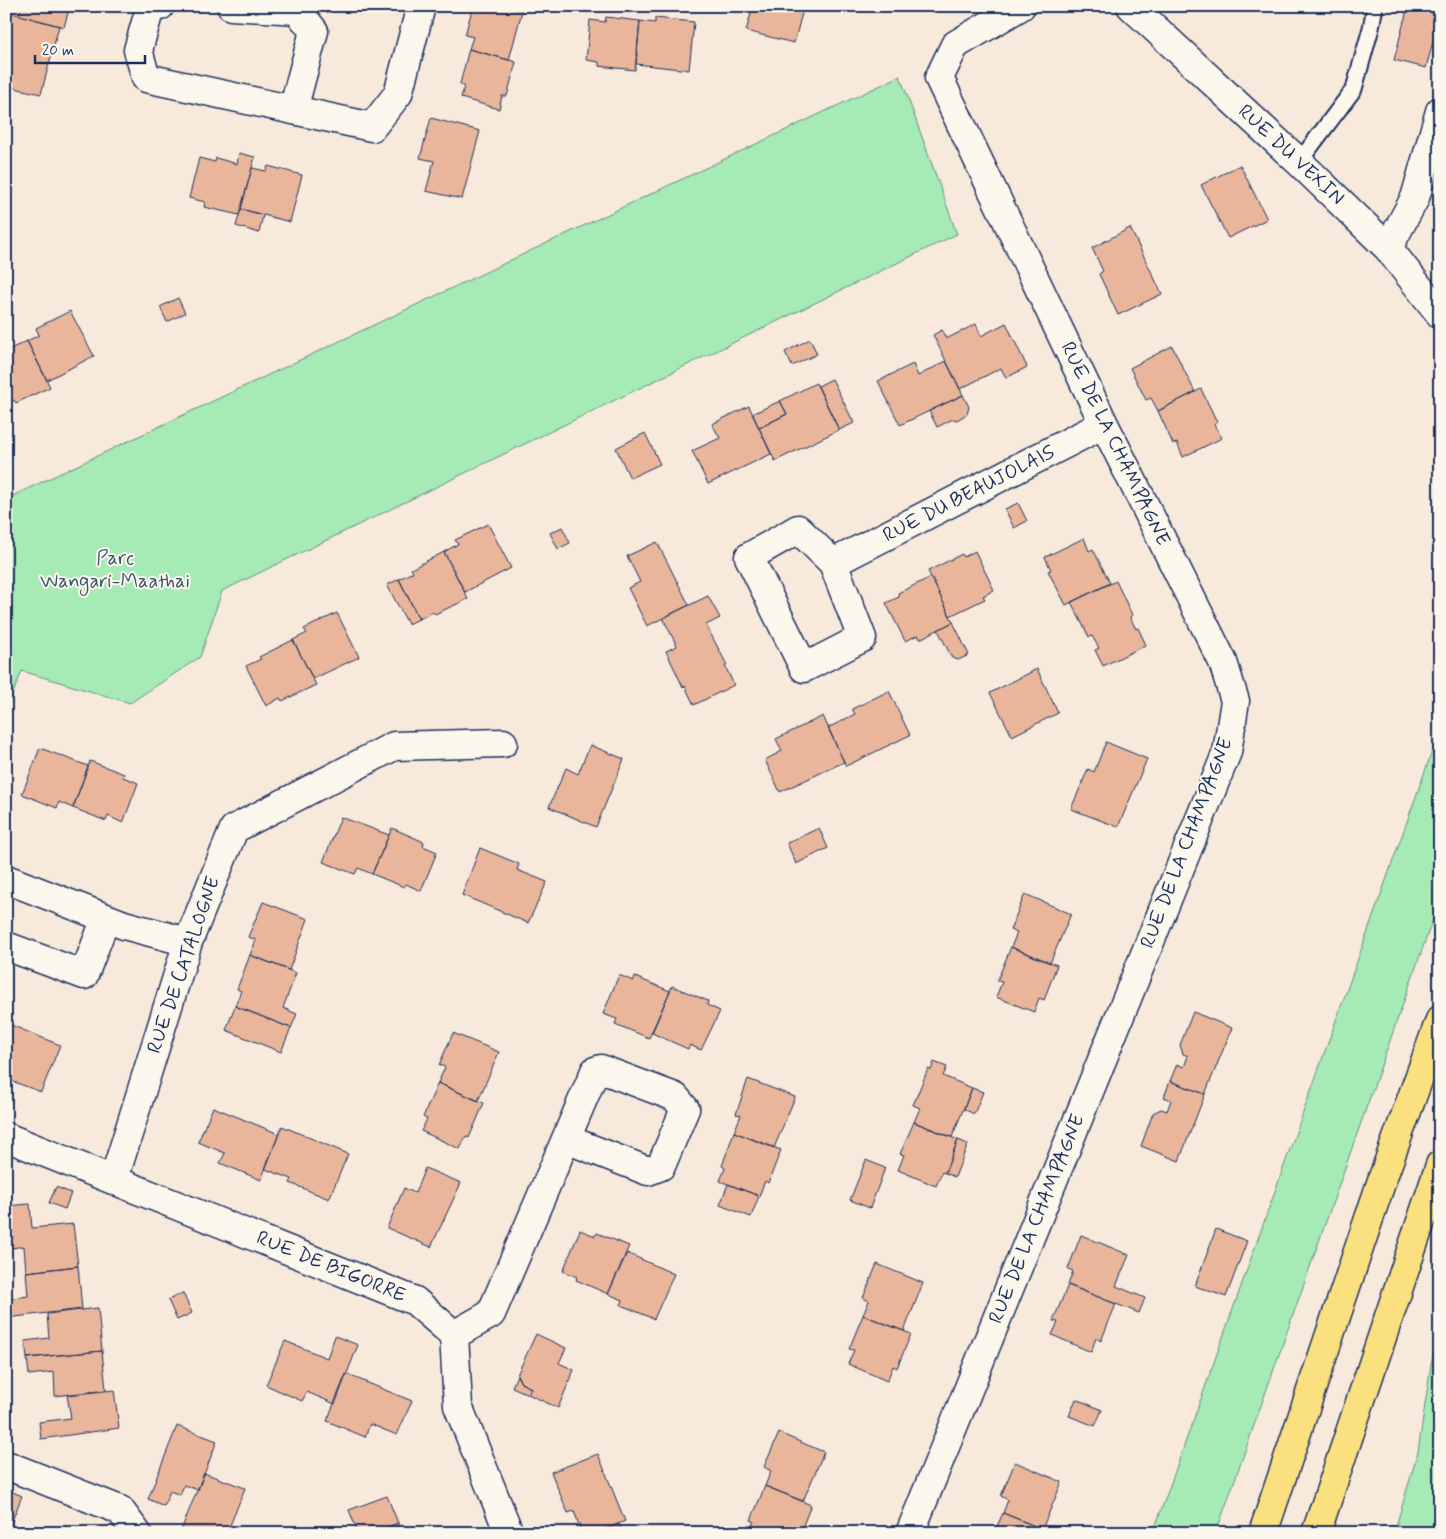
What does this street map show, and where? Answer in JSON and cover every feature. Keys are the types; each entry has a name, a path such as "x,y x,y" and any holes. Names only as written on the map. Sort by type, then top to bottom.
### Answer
{"highway":[{"path":"1263,1533 1380,1187 1440,1020"},
{"path":"1316,1533 1440,1165"}],"street":[{"path":"160,6 150,8 138,50 146,78 372,127 398,94 421,6"},
{"path":"231,6 297,10 314,31 293,110"},
{"name":"RUE DE LA CHAMPAGNE","path":"910,1533 1227,752 1235,702 1223,662 1104,424 939,78 955,45 1021,6"},
{"name":"RUE DU VEXIN","path":"1130,6 1299,162 1388,248 1440,314"},
{"path":"1388,248 1416,198 1440,111"},
{"name":"RUE DU BEAUJOLAIS","path":"833,564 1104,424"},
{"path":"798,529 833,564 862,638 804,668 749,556 798,529"},
{"name":"RUE DE CATALOGNE","path":"114,1178 188,942 234,829 394,746 503,743"},
{"path":"6,879 124,925 188,942"},
{"path":"6,946 84,975 106,918"},
{"name":"RUE DE BIGORRE","path":"6,1137 114,1178 415,1301 454,1335"},
{"path":"509,1533 458,1406 454,1335 491,1314 566,1139"},
{"path":"6,1466 120,1510 137,1533"}],"lane":[{"path":"1299,162 1354,89 1371,28 1375,6"}],"green space":[{"name":"Parc Wangari-Maathai","path":"900,76 957,234 222,591 200,657 130,703 22,671 6,711 6,499"},
{"path":"1440,729 1440,899 1216,1533 1153,1533"},
{"path":"1440,1335 1440,1533 1394,1533 1418,1452 1431,1364"}],"building":[{"path":"21,6 70,6 64,27 19,15"},
{"path":"473,6 505,6 522,11 509,60 469,49 473,37 465,35"},
{"path":"753,6 804,6 794,43 746,31"},
{"path":"1408,6 1440,6 1440,16 1426,68 1394,60"},
{"path":"12,13 59,26 41,94 6,86 11,66 6,64 6,32"},
{"path":"606,17 640,21 635,70 599,66 599,62 586,60 590,20 605,22"},
{"path":"655,18 694,22 689,70 636,64 640,21 655,23"},
{"path":"469,49 516,62 507,96 502,96 499,109 461,98 464,86 460,84"},
{"path":"431,118 480,131 462,199 426,191 434,161 420,158"},
{"path":"239,153 255,157 239,215 204,207 205,202 189,198 199,158 215,162 216,158 237,164"},
{"path":"1240,165 1267,219 1228,238 1201,185"},
{"path":"268,166 302,175 290,222 241,209 252,168 266,171"},
{"path":"241,209 263,215 259,233 236,226"},
{"path":"1130,228 1162,294 1118,315 1099,274 1103,271 1092,248"},
{"path":"178,298 185,313 167,322 160,307"},
{"path":"70,311 94,356 47,380 27,341 39,335 36,328"},
{"path":"1006,323 1027,367 1006,378 1001,368 960,389 933,335 942,330 946,339 976,324 981,336"},
{"path":"810,339 817,354 792,366 785,352"},
{"path":"27,341 50,387 16,403 14,400 6,405 6,351"},
{"path":"1172,346 1195,392 1158,411 1151,398 1146,400 1130,368"},
{"path":"946,361 963,395 900,425 878,381 913,364 918,376"},
{"path":"832,379 854,423 839,430 818,386"},
{"path":"816,383 839,430 775,461 759,428 787,414 780,401"},
{"path":"1201,389 1217,422 1214,424 1222,438 1183,457 1177,443 1173,444 1158,411"},
{"path":"963,395 969,407 967,414 957,420 953,419 937,427 929,411"},
{"path":"780,401 787,414 759,428 752,414"},
{"path":"749,406 771,454 708,484 692,451 720,438 712,424"},
{"path":"645,433 660,464 630,478 616,448"},
{"path":"1018,503 1027,521 1014,528 1005,509"},
{"path":"488,524 511,568 465,592 444,552 458,544 455,540"},
{"path":"562,527 570,543 558,549 550,533"},
{"path":"1084,538 1089,551 1093,549 1110,583 1066,605 1048,571 1051,570 1045,557"},
{"path":"657,542 689,605 647,626 628,588 640,582 627,556"},
{"path":"975,551 994,590 983,596 985,599 950,616 928,571 962,554 964,557"},
{"path":"444,552 468,599 419,619 399,579 413,572 411,569"},
{"path":"931,577 953,622 920,639 918,635 905,641 886,603 899,597 898,593"},
{"path":"399,579 419,619 408,624 387,585"},
{"path":"1116,581 1132,615 1130,617 1146,645 1103,666 1095,650 1099,648 1092,636 1089,637 1071,602"},
{"path":"708,596 720,618 706,625 727,665 725,666 734,685 694,705 666,651 677,646 663,618"},
{"path":"337,613 359,657 313,679 293,640 307,633 304,629"},
{"path":"953,622 969,655 958,660 952,658 938,630"},
{"path":"293,640 316,685 282,701 280,698 266,706 246,666 261,659 259,657"},
{"path":"1037,669 1058,713 1012,736 990,693"},
{"path":"889,691 910,735 846,766 828,728 855,714 852,709"},
{"path":"823,716 844,762 780,792 765,760 782,751 776,739"},
{"path":"1106,742 1147,759 1118,827 1071,809 1088,769 1094,772"},
{"path":"590,745 624,759 596,827 549,807 566,768 578,774"},
{"path":"40,748 88,766 73,808 59,802 57,808 22,794"},
{"path":"90,761 124,774 123,777 138,783 123,823 108,816 106,821 73,808"},
{"path":"341,817 389,835 372,874 358,868 355,874 323,862"},
{"path":"392,828 424,842 423,846 437,852 421,891 406,884 404,887 372,874"},
{"path":"819,828 828,848 796,864 787,843"},
{"path":"480,848 519,864 517,870 547,882 528,923 462,895"},
{"path":"1025,894 1071,914 1050,963 1011,947 1017,933 1010,930"},
{"path":"263,902 308,919 289,970 250,955 256,940 248,937"},
{"path":"1011,947 1057,965 1044,1000 1039,998 1034,1012 996,997 1002,982 997,981"},
{"path":"250,955 296,973 283,1008 297,1014 291,1028 235,1006 241,991 237,989"},
{"path":"619,975 633,981 635,977 670,991 649,1038 615,1024 617,1019 603,1014"},
{"path":"672,986 708,1001 707,1005 720,1011 701,1050 690,1045 688,1049 652,1033"},
{"path":"235,1006 291,1028 281,1052 226,1030"},
{"path":"1193,1012 1232,1028 1205,1094 1170,1081 1177,1064 1184,1067 1188,1056 1183,1054 1180,1045"},
{"path":"6,1023 60,1045 41,1092 6,1079 6,1074 11,1065 6,1063"},
{"path":"453,1033 499,1052 478,1101 438,1083 445,1067 439,1065"},
{"path":"934,1062 947,1067 943,1076 972,1088 952,1137 914,1122 920,1108 913,1105 928,1069 931,1070"},
{"path":"748,1079 795,1097 774,1148 734,1132 741,1115 736,1114"},
{"path":"1170,1081 1205,1094 1179,1161 1141,1146 1153,1113 1161,1109 1167,1111 1171,1100 1164,1097"},
{"path":"438,1083 484,1103 469,1138 466,1136 460,1149 421,1131 427,1119 423,1117"},
{"path":"972,1088 983,1092 974,1114 964,1109"},
{"path":"213,1107 279,1134 261,1180 220,1163 225,1153 198,1142"},
{"path":"914,1122 958,1140 945,1173 942,1172 936,1186 898,1170 904,1155 900,1154"},
{"path":"282,1126 348,1154 329,1199 290,1183 292,1179 265,1169"},
{"path":"734,1132 781,1150 768,1183 765,1181 759,1196 720,1181 725,1168 722,1166"},
{"path":"958,1140 968,1144 955,1177 945,1173"},
{"path":"866,1160 885,1168 870,1208 850,1200"},
{"path":"425,1168 461,1183 431,1247 387,1228 404,1188 415,1193"},
{"path":"728,1184 759,1196 751,1217 720,1205"},
{"path":"56,1187 71,1193 65,1209 49,1203"},
{"path":"30,1204 32,1228 73,1224 78,1266 26,1272 24,1246 6,1249 6,1206"},
{"path":"1216,1229 1247,1241 1226,1297 1195,1286"},
{"path":"580,1230 595,1236 597,1233 629,1246 608,1294 576,1280 577,1277 563,1271"},
{"path":"1081,1235 1129,1255 1116,1286 1145,1298 1139,1313 1068,1285 1073,1271 1068,1269"},
{"path":"627,1253 674,1274 654,1319 621,1305 623,1300 608,1294"},
{"path":"877,1264 923,1283 904,1331 863,1315 869,1301 863,1298"},
{"path":"78,1266 82,1309 6,1318 6,1299 28,1296 26,1272"},
{"path":"1068,1285 1116,1304 1101,1341 1096,1338 1091,1352 1052,1335 1058,1322 1053,1321"},
{"path":"183,1293 192,1313 177,1320 168,1300"},
{"path":"98,1308 102,1351 27,1358 25,1341 49,1338 47,1314"},
{"path":"863,1315 911,1334 897,1368 893,1366 887,1381 848,1364 854,1350 849,1349"},
{"path":"536,1334 566,1348 559,1363 574,1370 558,1408 528,1394 531,1388 521,1383 517,1375"},
{"path":"335,1336 358,1345 335,1404 307,1392 302,1401 266,1385 285,1341 327,1358"},
{"path":"102,1351 106,1390 55,1396 54,1372 29,1375 27,1358"},
{"path":"346,1374 412,1401 397,1435 370,1424 365,1437 327,1421"},
{"path":"517,1375 521,1383 531,1388 528,1394 512,1387"},
{"path":"114,1390 119,1428 41,1439 39,1422 71,1418 67,1395"},
{"path":"1076,1399 1102,1410 1095,1426 1069,1416"},
{"path":"177,1426 217,1441 198,1490 184,1485 180,1495 170,1491 164,1506 148,1499"},
{"path":"779,1433 824,1452 803,1501 765,1486 771,1471 764,1467"},
{"path":"598,1454 625,1521 595,1533 582,1533 574,1511 568,1513 551,1472"},
{"path":"1015,1462 1062,1482 1042,1529 1003,1513 1008,1500 1001,1496"},
{"path":"204,1473 245,1488 227,1533 180,1533"},
{"path":"765,1486 811,1505 800,1533 749,1533 754,1521 751,1520"},
{"path":"6,1489 22,1496 7,1533 6,1533"},
{"path":"387,1496 398,1523 373,1533 358,1533 349,1510"},
{"path":"1003,1513 1042,1529 1048,1532 994,1533"},
{"path":"398,1523 402,1533 373,1533"},
{"path":"619,1524 623,1533 595,1533"}]}
